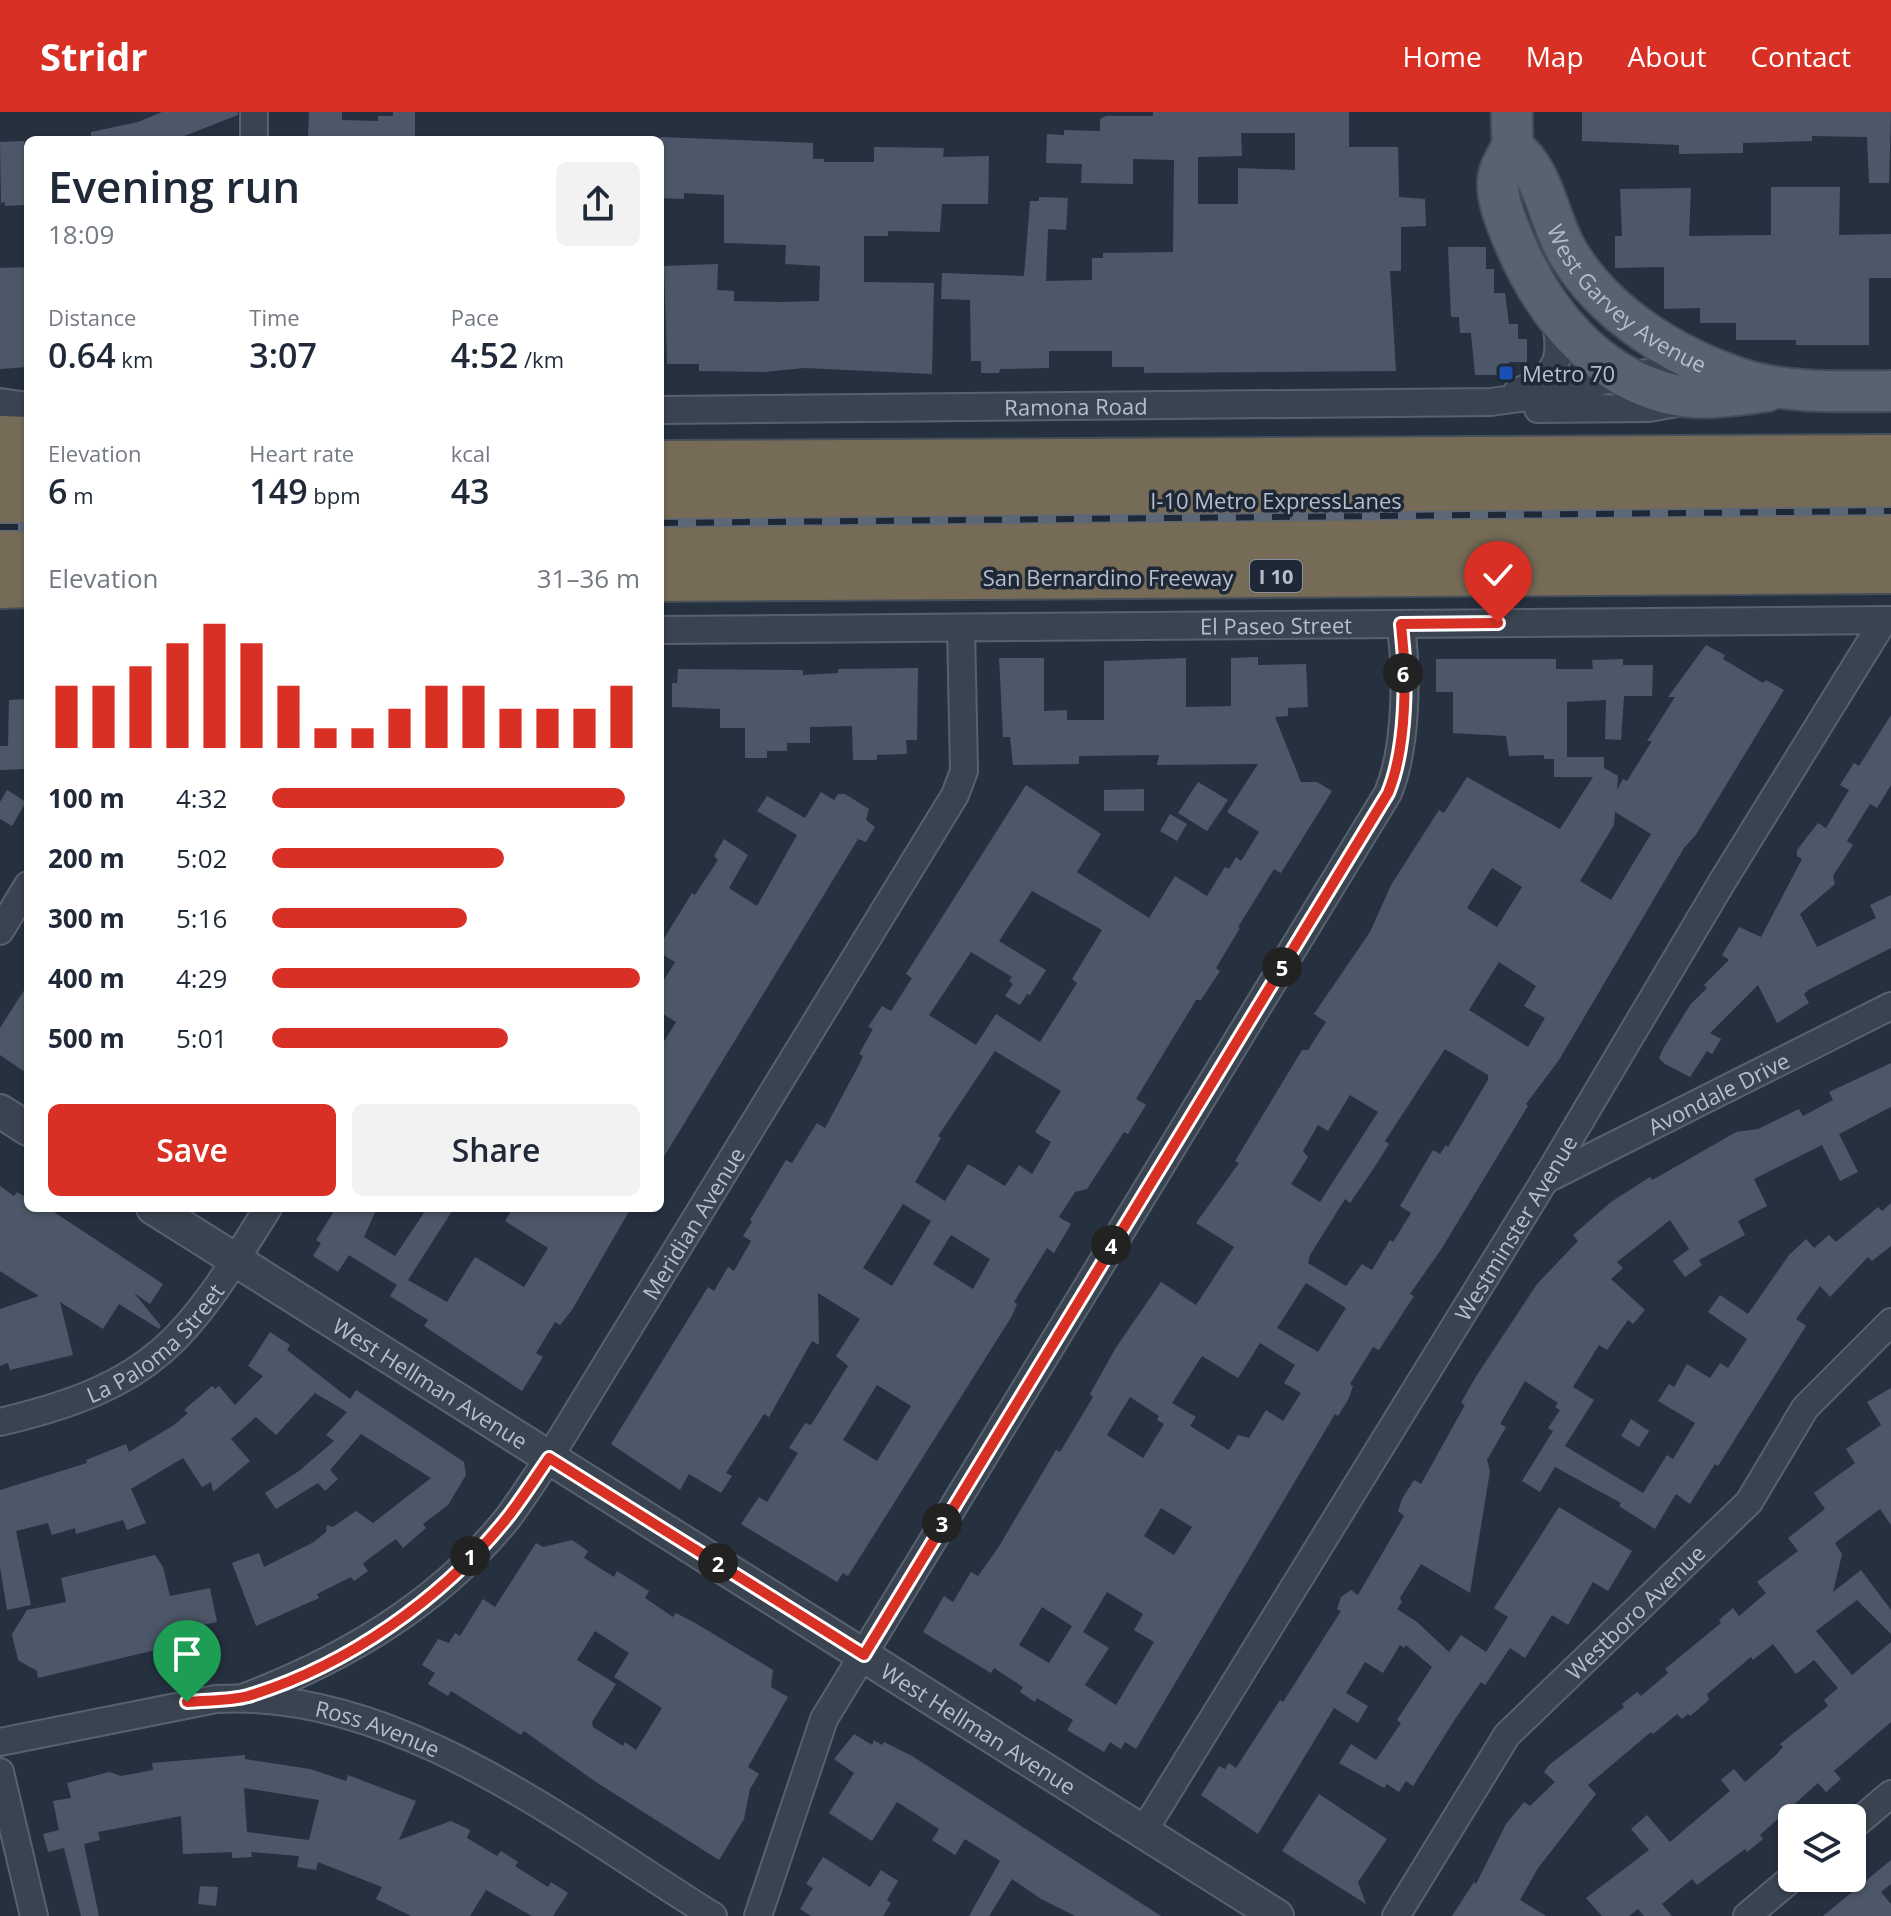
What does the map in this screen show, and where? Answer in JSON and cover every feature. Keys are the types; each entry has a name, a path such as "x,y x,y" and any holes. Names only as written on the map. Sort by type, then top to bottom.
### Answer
{"highway":[{"path":"0,438 24,439"},
{"path":"664,463 1891,457"},
{"path":"0,470 24,470"},
{"name":"I-10 Metro ExpressLanes","path":"664,504 1891,494"},
{"path":"0,509 24,509"},
{"name":"I-10 Metro ExpressLanes","path":"664,542 1891,538"},
{"path":"0,550 24,549"},
{"name":"San Bernardino Freeway","path":"664,579 1891,571"},
{"path":"0,586 24,585"}],"main road":[{"name":"West Garvey Avenue","path":"1512,129 1498,179 1501,204 1524,264 1553,312 1592,354 1652,389 1701,398 1795,388"},
{"name":"West Garvey Avenue","path":"1512,129 1531,164 1558,236 1595,290 1654,338 1746,381 1795,388"},
{"path":"1795,388 1891,391"}],"street":[{"path":"254,112 254,136"},
{"path":"1491,402 1538,384 1553,370 1560,347 1553,312"},
{"name":"Ramona Road","path":"664,410 1491,402 1564,392 1625,375 1650,373 1746,381"},
{"name":"Ramona Road","path":"1491,402 1519,409 1649,408 1701,398"},
{"path":"0,402 24,405"},
{"name":"El Paseo Street","path":"664,630 1887,620"},
{"name":"Westminster Avenue","path":"1143,1832 1545,1180 1722,882 1887,620"},
{"path":"758,1916 824,1719 1388,793 1399,766 1404,649 1401,624"},
{"name":"Meridian Avenue","path":"245,1697 336,1657 428,1599 506,1519 549,1458 955,795 964,771 961,628"},
{"path":"0,931 24,892"},
{"name":"Avondale Drive","path":"1545,1180 1891,1006"},
{"path":"0,1111 24,1126"},
{"name":"West Hellman Avenue","path":"159,1212 1277,1916"},
{"name":"La Paloma Street","path":"0,1422 99,1394 142,1369 191,1324 265,1212"},
{"name":"Westboro Avenue","path":"1396,1916 1507,1735 1749,1502 1805,1408 1891,1322"},
{"name":"Ross Avenue","path":"0,1742 187,1702 245,1697 321,1706 430,1746 494,1780 713,1916"},
{"path":"0,1772 34,1916"},
{"path":"1866,1815 1891,1794"},
{"path":"1747,1916 1778,1890"}],"building":[{"path":"162,112 238,112 238,115 184,136 91,136 91,132 138,122"},
{"path":"309,112 342,112 342,120 378,121 378,116 393,116 393,112 415,112 415,136 308,136"},
{"path":"1153,112 1349,112 1349,147 1398,147 1399,197 1425,199 1426,226 1401,227 1401,271 1390,271 1396,371 1144,373 1144,367 1112,367 1112,351 1049,351 1049,368 1000,369 999,373 981,373 981,361 971,361 970,300 941,299 942,273 1024,276 1030,201 1039,201 1039,197 1068,198 1066,230 1048,229 1046,281 1092,280 1092,258 1103,258 1103,253 1173,252 1174,160 1133,159 1133,184 1081,183 1082,164 1046,163 1047,134 1064,135 1064,130 1100,131 1100,119 1106,116 1153,116","holes":["1241,133 1295,133 1295,170 1238,168 1238,204 1198,204 1198,157 1242,156"]},
{"path":"1582,112 1891,112 1889,183 1869,183 1867,137 1812,136 1812,141 1743,143 1743,153 1679,154 1679,145 1582,141"},
{"path":"664,137 813,143 813,159 824,159 824,162 874,162 874,147 944,148 943,157 989,156 988,204 942,204 940,232 888,231 888,236 864,236 864,282 934,283 932,374 804,368 764,372 699,371 699,364 667,364 664,266 718,264 717,290 734,291 734,301 819,301 820,266 785,264 786,245 724,243 724,195 684,193 684,199 664,198"},
{"path":"24,141 24,205 5,206 5,202 1,203 0,142"},
{"path":"1771,187 1840,187 1839,235 1891,234 1891,278 1869,278 1869,345 1796,345 1796,340 1736,340 1736,323 1700,323 1700,308 1664,309 1664,267 1615,268 1615,236 1622,236 1620,189 1691,188 1689,236 1771,235"},
{"path":"1448,247 1486,247 1486,269 1494,269 1494,293 1505,293 1509,324 1518,324 1518,339 1527,339 1527,362 1509,362 1509,375 1475,375 1471,333 1460,333 1459,317 1451,317"},
{"path":"24,267 24,367 0,369 0,268"},
{"path":"1706,645 1763,683 1766,680 1784,690 1695,836 1684,848 1559,1060 1526,1104 1528,1106 1442,1248 1410,1294 1414,1296 1379,1350 1373,1347 1350,1384 1353,1386 1348,1400 1338,1416 1335,1414 1136,1749 1125,1742 1121,1749 1110,1742 1104,1752 1067,1730 1073,1720 1037,1698 1035,1702 1020,1692 1023,1687 994,1668 991,1673 923,1632 944,1596 953,1602 971,1572 978,1576 998,1548 1056,1450 1060,1452 1093,1397 1090,1394 1115,1349 1161,1282 1196,1305 1234,1247 1196,1223 1239,1163 1235,1161 1302,1050 1308,1050 1326,1022 1314,1014 1370,932 1391,885 1439,810 1444,813 1467,777 1560,829 1593,777 1554,777 1554,759 1544,759 1544,755 1509,756 1506,736 1453,733 1453,692 1436,692 1436,659 1556,659 1556,669 1593,669 1592,660 1623,659 1623,665 1653,665 1652,696 1624,696 1621,740 1605,739 1606,700 1567,702 1567,757 1604,757 1604,768 1618,776 1617,790 1623,779 1627,781 1652,741 1647,741 1675,697 1668,697","holes":["1615,812 1651,834 1611,900 1580,881 1614,825","1492,868 1522,887 1497,927 1467,908","1499,962 1536,986 1524,1006 1545,1018 1528,1047 1469,1010","1445,1049 1488,1075 1488,1080 1448,1147 1446,1145 1440,1154 1433,1150 1400,1206 1411,1213 1393,1242 1390,1240 1372,1270 1362,1264 1346,1286 1308,1263 1345,1199 1350,1203 1389,1144 1385,1141","1350,1095 1378,1112 1320,1202 1291,1184 1308,1157 1303,1151 1318,1125 1328,1131","1306,1283 1346,1308 1318,1352 1277,1328","1260,1343 1295,1365 1284,1383 1301,1393 1283,1421 1266,1410 1249,1438 1238,1435 1229,1450 1190,1426 1196,1417 1172,1403 1202,1356 1238,1378","1130,1397 1159,1416 1157,1420 1164,1424 1143,1458 1107,1435","1161,1508 1192,1527 1174,1555 1144,1536","1107,1592 1143,1614 1134,1630 1154,1642 1116,1705 1085,1685 1109,1648 1083,1632","1042,1607 1072,1626 1049,1663 1019,1645"]},
{"path":"1258,657 1258,665 1306,664 1308,707 1288,708 1288,716 1275,717 1301,782 1317,782 1332,791 1281,873 1274,869 1238,927 1216,968 1220,971 1201,1000 1196,1000 1136,1099 1146,1105 1128,1134 1124,1132 1087,1189 1075,1192 1059,1217 1071,1224 1054,1253 1047,1248 1014,1302 1017,1304 1012,1316 848,1576 843,1573 837,1582 741,1524 759,1497 767,1502 798,1453 789,1448 805,1423 811,1425 848,1366 836,1356 860,1319 818,1293 819,1345 812,1341 769,1417 764,1414 726,1473 732,1476 721,1493 689,1474 680,1490 611,1444 708,1287 714,1291 728,1267 734,1271 751,1241 743,1236 752,1222 750,1220 786,1160 792,1163 817,1123 825,1128 863,1056 859,1054 873,1029 868,1027 882,1006 891,1011 912,978 906,974 1026,785 1101,834 1077,872 1149,918 1175,876 1207,896 1225,867 1229,869 1236,857 1241,861 1259,832 1227,812 1258,764 1157,765 1159,755 1079,756 1079,764 1013,765 1010,737 1003,737 999,658 1044,658 1044,711 1067,710 1067,720 1104,720 1104,661 1186,658 1186,707 1231,706 1231,658","holes":["1032,891 1102,930 1072,979 1077,983 1040,1042 996,1014 976,1045 929,1015 971,952 1012,977 1009,981 1013,984 1005,996 1020,1005 1027,994 1030,995 1046,970 999,941","995,1051 1061,1091 1035,1132 1051,1142 1032,1174 1019,1165 1005,1186 968,1164 945,1201 915,1182 941,1138 938,1136","903,1204 931,1221 892,1286 863,1268","951,1235 990,1259 973,1289 933,1264","877,1385 911,1406 877,1461 843,1440"]},
{"path":"918,668 917,740 906,740 907,754 877,755 877,760 853,760 852,726 810,727 810,743 787,743 787,751 767,751 767,758 745,758 745,728 720,728 720,709 672,707 672,683 677,683 678,669 803,670 803,675 838,673 838,669"},
{"path":"24,699 24,769 0,770 0,746 8,746 9,700"},
{"path":"1891,715 1891,785 1877,808 1870,804 1847,841 1853,845 1833,876 1835,884 1800,914 1817,947 1876,918 1870,905 1891,895 1891,948 1810,989 1804,994 1809,1003 1777,1023 1758,985 1710,1033 1721,1039 1712,1054 1707,1051 1690,1077 1665,1064 1659,1058 1664,1047 1690,1005 1707,988 1704,985 1729,960 1722,955 1739,927 1761,937 1802,859 1797,856 1797,850 1818,823 1826,828 1849,790 1840,785 1854,763 1859,766"},
{"path":"1198,782 1228,800 1207,831 1178,813"},
{"path":"1144,789 1144,811 1104,811 1104,790"},
{"path":"7,790 24,801 12,826 0,819 0,802"},
{"path":"821,792 834,800 838,794 845,794 869,809 866,820 875,827 866,842 858,839 664,1156 664,1042 676,1022 664,1014 664,980 675,962 664,955 664,938 692,893 695,895 718,860 714,856 724,839 748,855 729,888 757,906 797,835 757,811 767,796 805,818"},
{"path":"1170,814 1187,824 1177,841 1160,831"},
{"path":"24,990 24,1071 0,1055 0,1028"},
{"path":"1891,1063 1891,1107 1839,1134 1858,1172 1840,1181 1822,1145 1754,1179 1767,1206 1738,1221 1745,1235 1699,1260 1702,1265 1685,1277 1673,1261 1689,1249 1670,1220 1617,1262 1623,1268 1611,1279 1645,1310 1633,1324 1628,1320 1607,1350 1599,1345 1573,1387 1594,1400 1565,1446 1643,1493 1667,1455 1673,1459 1695,1423 1658,1401 1669,1384 1674,1387 1687,1364 1710,1378 1720,1363 1728,1368 1747,1339 1708,1312 1720,1295 1748,1314 1789,1255 1806,1239 1814,1248 1829,1235 1836,1242 1878,1207 1882,1211 1891,1203 1891,1246 1872,1261 1868,1257 1830,1297 1820,1286 1796,1319 1806,1326 1718,1466 1715,1464 1690,1504 1676,1494 1655,1529 1619,1506 1621,1503 1555,1467 1540,1492 1522,1481 1553,1431 1548,1428 1560,1410 1555,1407 1558,1403 1525,1381 1500,1424 1506,1427 1487,1460 1490,1471 1470,1593 1421,1564 1400,1598 1402,1602 1397,1609 1417,1622 1449,1652 1461,1635 1486,1652 1508,1617 1494,1608 1559,1507 1632,1551 1608,1591 1593,1582 1568,1625 1552,1615 1525,1658 1510,1648 1485,1685 1481,1682 1413,1786 1406,1781 1399,1792 1387,1784 1384,1788 1339,1763 1351,1744 1376,1760 1401,1723 1397,1720 1432,1667 1406,1645 1404,1648 1400,1645 1383,1673 1365,1662 1346,1693 1368,1706 1358,1723 1334,1708 1258,1834 1201,1795 1219,1766 1225,1769 1229,1763 1236,1768 1280,1700 1283,1702 1341,1611 1337,1609 1341,1597 1351,1590 1358,1595 1404,1516 1398,1511 1402,1499 1414,1480 1421,1484 1465,1405 1461,1403 1475,1378 1537,1284 1578,1241 1573,1235 1611,1202 1650,1177 1652,1180 1736,1132 1758,1129 1799,1109 1803,1116 1833,1100 1829,1092"},
{"path":"0,1186 14,1196 17,1192 24,1196 24,1212 54,1212 163,1284 150,1304 134,1293 161,1326 159,1329 119,1304 103,1329 60,1302 73,1355 10,1370 8,1363 0,1366 0,1309 39,1296 0,1271"},
{"path":"334,1212 375,1212 364,1237 395,1256 424,1212 451,1212 408,1280 447,1302 475,1257 524,1287 548,1248 505,1221 511,1212 629,1212 572,1310 560,1325 555,1322 536,1353 543,1357 522,1391 424,1326 428,1320 390,1296 397,1285 349,1255 338,1272 313,1256 321,1243 316,1240"},
{"path":"270,1332 290,1345 287,1350 350,1399 356,1390 464,1462 466,1475 448,1505 423,1524 426,1528 403,1548 396,1539 367,1560 363,1564 368,1571 354,1581 351,1577 317,1594 319,1598 256,1626 232,1563 259,1553 264,1567 314,1542 326,1532 327,1525 333,1527 356,1511 373,1523 431,1478 361,1434 330,1470 338,1479 325,1491 318,1483 276,1509 265,1493 299,1471 334,1441 326,1435 347,1412 315,1393 276,1435 256,1417 231,1439 250,1461 213,1492 211,1482 202,1487 183,1458 131,1489 146,1523 127,1530 123,1520 76,1534 75,1528 52,1535 48,1523 16,1531 31,1605 7,1610 0,1567 0,1490 87,1463 86,1460 126,1444 129,1452 174,1425 188,1413 184,1410 212,1386 215,1389 219,1386 235,1405 263,1376 248,1366"},
{"path":"1891,1388 1891,1525 1880,1509 1835,1543 1842,1554 1833,1592 1861,1570 1891,1610 1891,1634 1857,1600 1816,1631 1852,1675 1891,1642 1891,1722 1834,1771 1841,1779 1826,1792 1818,1783 1795,1804 1778,1804 1778,1819 1760,1835 1763,1839 1697,1885 1692,1879 1662,1904 1672,1916 1644,1916 1638,1909 1629,1916 1602,1916 1586,1898 1649,1850 1631,1829 1647,1815 1670,1842 1730,1791 1721,1780 1734,1769 1745,1782 1775,1756 1783,1747 1780,1744 1828,1706 1824,1700 1838,1688 1814,1660 1796,1674 1773,1644 1753,1660 1751,1657 1707,1694 1709,1700 1690,1716 1688,1714 1682,1719 1677,1714 1588,1785 1596,1794 1538,1868 1520,1900 1546,1916 1452,1916 1474,1882 1476,1884 1506,1824 1524,1802 1530,1806 1555,1782 1544,1772 1549,1765 1624,1707 1622,1704 1637,1692 1641,1696 1668,1673 1665,1669 1721,1623 1719,1620 1733,1608 1739,1616 1766,1593 1757,1582 1798,1551 1788,1538 1825,1509 1814,1493 1855,1463 1846,1449 1881,1425 1867,1402"},
{"path":"1631,1419 1649,1431 1639,1447 1621,1436"},
{"path":"572,1540 588,1551 584,1558 614,1577 617,1571 649,1591 645,1598 673,1617 676,1613 697,1624 773,1670 771,1687 788,1697 748,1767 759,1774 750,1789 744,1819 719,1860 596,1782 524,1731 521,1735 451,1691 448,1696 428,1684 435,1673 422,1665 438,1639 449,1643 455,1633 460,1636 483,1599 495,1607 536,1543 543,1547","holes":["595,1631 629,1653 614,1677 662,1708 636,1750 625,1742 623,1746 593,1727 592,1722 616,1684 577,1660"]},
{"path":"155,1555 163,1567 170,1596 210,1588 217,1622 203,1625 206,1638 38,1678 37,1671 18,1660 12,1634 27,1610 66,1602 61,1578"},
{"path":"854,1734 872,1745 874,1740 882,1745 884,1742 912,1756 1161,1916 1075,1916 1041,1899 1012,1879 989,1916 969,1916 1000,1861 965,1839 955,1855 932,1840 939,1829 897,1802 872,1841 829,1813 854,1773 834,1759"},
{"path":"245,1755 245,1759 310,1769 346,1781 348,1775 416,1801 399,1840 451,1821 470,1830 467,1838 497,1856 501,1851 518,1862 515,1866 548,1887 551,1882 568,1893 553,1916 532,1916 486,1890 470,1916 411,1916 376,1899 382,1887 318,1862 316,1870 297,1867 299,1856 251,1852 252,1857 232,1858 232,1852 183,1854 181,1816 98,1832 100,1840 84,1844 99,1916 81,1916 64,1848 48,1852 43,1834 59,1830 53,1801 71,1798 67,1783 109,1772 121,1776 153,1770 152,1763","holes":["244,1788 319,1800 309,1840 247,1832"]},
{"path":"1319,1794 1387,1839 1358,1882 1366,1904 1282,1851"},
{"path":"823,1857 870,1887 881,1870 898,1881 887,1900 891,1903 883,1916 811,1916 800,1909 813,1888 806,1884"},
{"path":"1891,1860 1891,1884 1881,1892 1891,1904 1891,1916 1823,1916 1852,1892 1866,1892 1866,1881"},
{"path":"200,1886 218,1887 216,1906 198,1904"}],"railway":[{"path":"664,523 1891,511"},
{"path":"0,527 24,527"}],"place":[{"name":"Metro 70","path":"1506,373"}],"route":[{"path":"187,1702 245,1697 276,1685 336,1657 403,1617 428,1599 506,1519 549,1458 864,1655 1388,793 1399,766 1404,649 1401,624 1498,623"}]}
